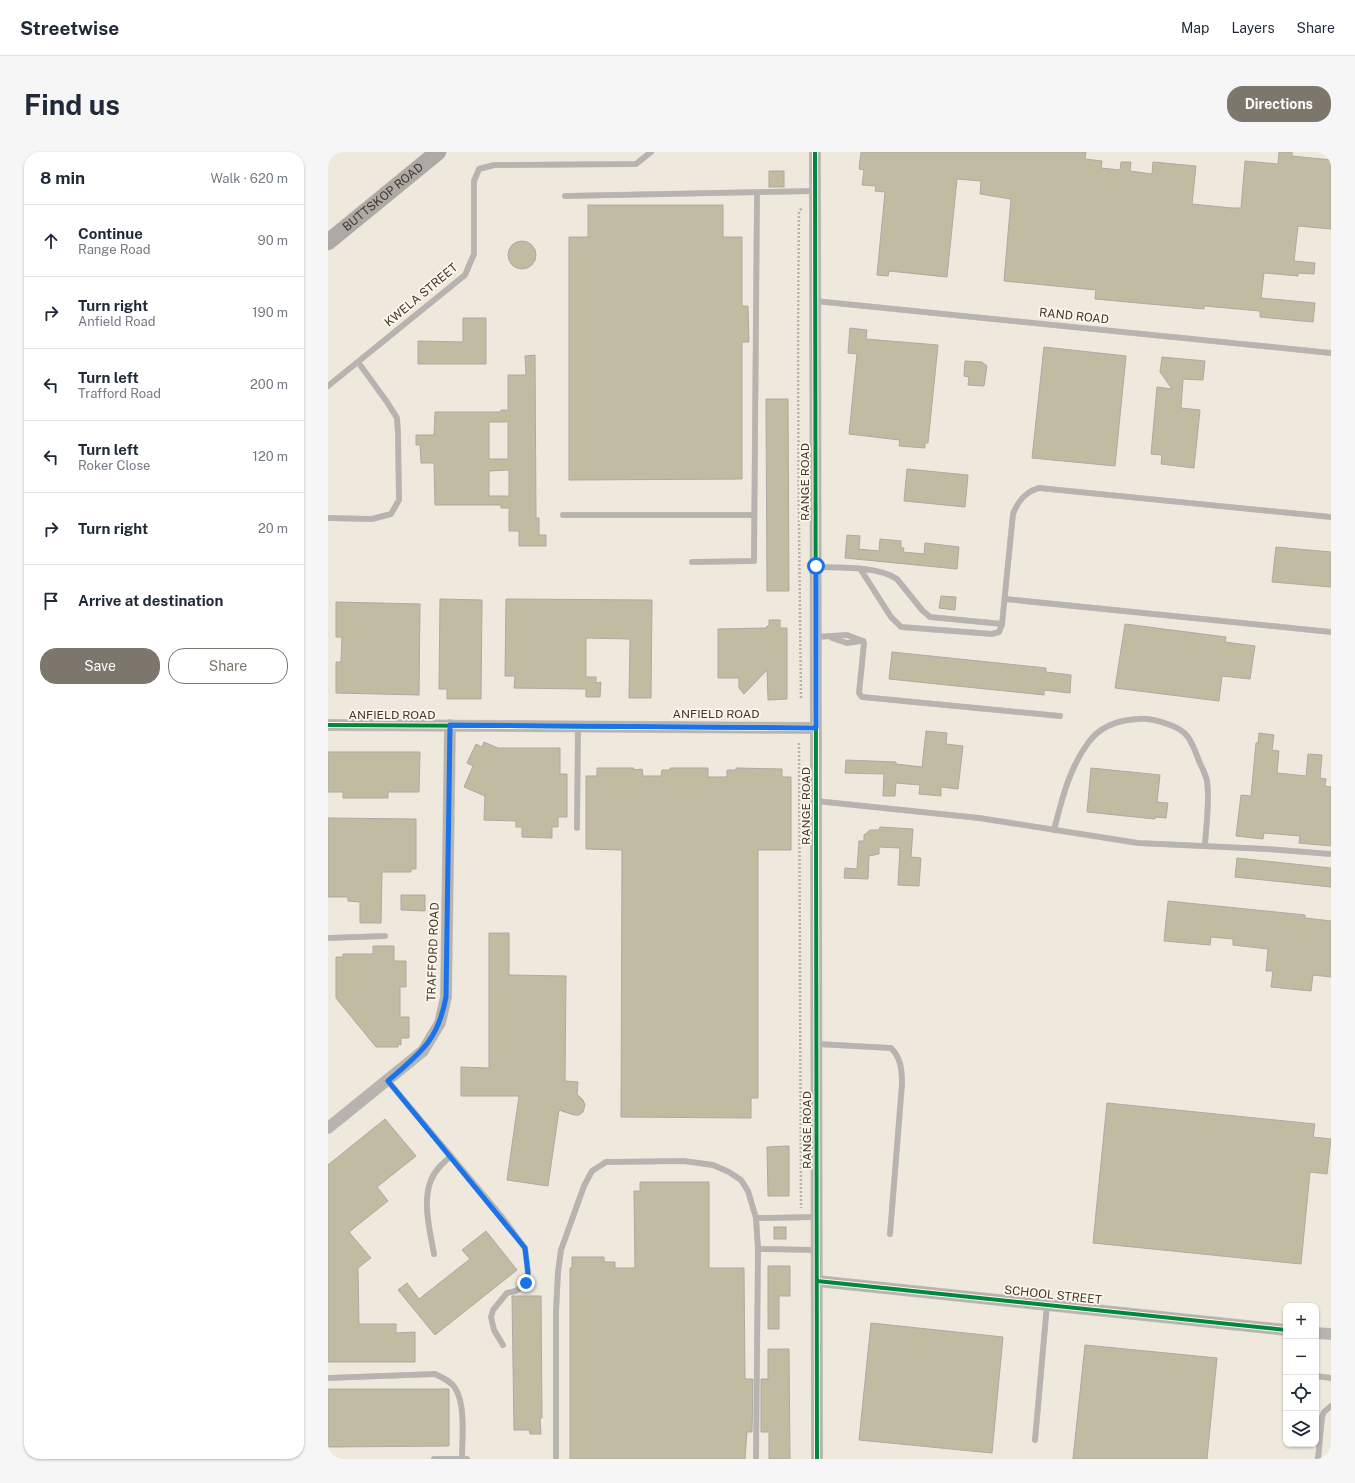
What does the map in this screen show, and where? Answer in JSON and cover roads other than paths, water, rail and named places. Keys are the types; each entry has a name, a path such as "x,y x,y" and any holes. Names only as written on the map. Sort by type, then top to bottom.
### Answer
{"street":[{"name":"BUTTSKOP ROAD","path":"328,242 438,152"},
{"name":"RANGE ROAD","path":"815,152 817,1459"},
{"name":"ANFIELD ROAD","path":"328,725 816,728"},
{"name":"TRAFFORD ROAD","path":"328,1128 388,1081 423,1051 440,1023 446,997 450,725"},
{"name":"SCHOOL STREET","path":"817,1281 1283,1330"},
{"path":"1319,1333 1331,1334"}],"lane":[{"name":"KWELA STREET","path":"328,386 465,275 474,254 474,181 479,169 494,165 636,164 651,152"},
{"path":"565,196 815,191"},
{"path":"692,562 754,561 757,193"},
{"name":"RAND ROAD","path":"815,301 1331,353"},
{"path":"328,518 372,519 391,514 399,500 397,418 358,362"},
{"path":"861,570 891,617 901,627 992,634 999,632 1002,624 1013,514 1017,504 1030,491 1039,488 1331,517"},
{"path":"563,515 754,515"},
{"path":"816,566 887,574 897,579 922,610 930,617 1002,624"},
{"path":"1005,599 1331,632"},
{"path":"816,637 832,637 847,643 863,641 859,694 862,697 1060,716"},
{"path":"1054,830 1064,788 1074,766 1089,742 1106,727 1121,720 1142,719 1162,722 1188,735 1207,781 1208,805 1205,845"},
{"path":"577,828 578,726"},
{"path":"816,801 979,818 1138,843 1205,845 1331,854"},
{"path":"328,938 385,936"},
{"path":"817,1044 891,1048 897,1054 902,1073 902,1084 890,1234"},
{"path":"388,1081 525,1248 528,1273 526,1283 516,1291 507,1293 493,1310 491,1317 494,1330 503,1345"},
{"path":"434,1254 427,1202 428,1188 437,1169 451,1156"},
{"path":"556,1459 556,1312 558,1272 561,1250 584,1186 592,1171 606,1162 684,1160 713,1165 741,1180 748,1191 756,1218 758,1249 756,1459"},
{"path":"756,1218 817,1217"},
{"path":"758,1249 817,1250"},
{"path":"1035,1440 1047,1305"},
{"path":"328,1378 333,1376 435,1374 447,1380 456,1388 460,1398 462,1459"},
{"path":"1319,1376 1331,1378"},
{"path":"1318,1459 1322,1417 1324,1412 1331,1406"},
{"path":"434,1459 467,1459"}]}
